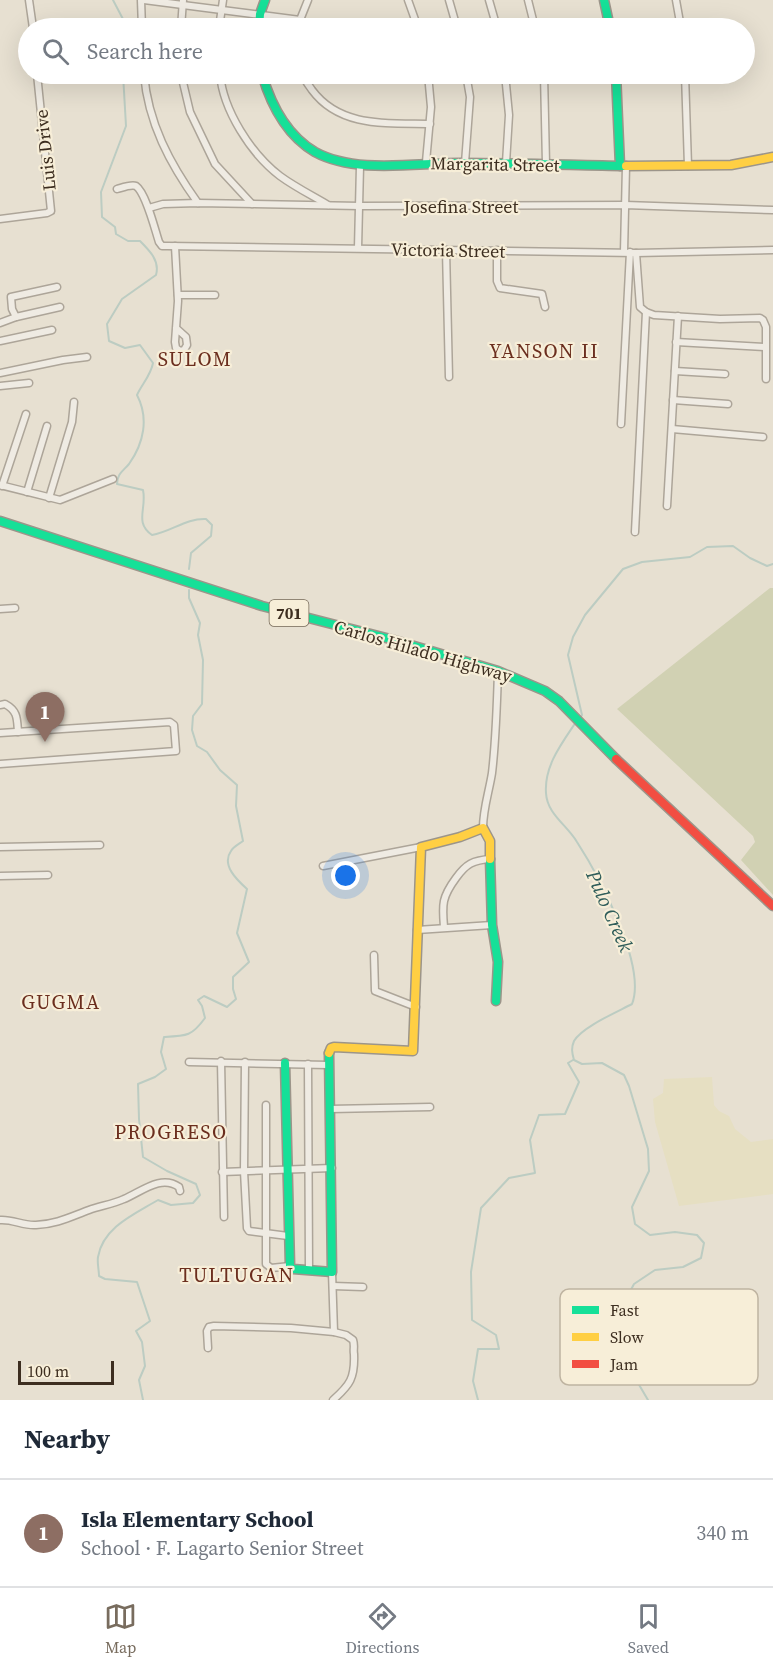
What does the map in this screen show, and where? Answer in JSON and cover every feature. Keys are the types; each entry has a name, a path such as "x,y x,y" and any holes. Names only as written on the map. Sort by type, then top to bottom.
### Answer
{"street":[{"path":"30,0 32,18"},
{"path":"142,18 143,0 183,3 287,18"},
{"path":"220,18 223,0"},
{"path":"260,18 265,0"},
{"path":"301,18 308,0"},
{"path":"408,0 414,18"},
{"path":"449,0 454,18"},
{"path":"489,0 494,18"},
{"path":"528,0 532,18"},
{"path":"604,0 608,18"},
{"path":"676,0 679,18"},
{"path":"182,18 183,3"},
{"name":"Luis Drive","path":"0,219 51,211 38,84"},
{"path":"146,84 154,125 164,148 175,171 198,203"},
{"path":"183,84 190,112 215,164 252,204"},
{"path":"222,84 233,117 255,152 280,176 329,205"},
{"name":"Margarita Street","path":"266,84 275,110 290,131 301,141 322,156 360,166 426,162 688,166 731,165 773,157"},
{"path":"308,84 318,99 348,118 370,122 430,124"},
{"path":"426,162 431,107 429,84"},
{"path":"465,163 470,97 468,84"},
{"path":"506,84 509,115 506,163"},
{"path":"544,84 546,165"},
{"path":"617,84 625,205 630,252 640,307 646,312 678,316 720,319 760,318 764,320 766,327 765,379"},
{"path":"685,84 688,166"},
{"path":"357,248 360,166"},
{"path":"117,189 135,186 149,208 159,242 162,246 175,246 178,295 176,328"},
{"name":"Josefina Street","path":"149,208 163,204 198,203 360,206 625,205 773,210"},
{"name":"Victoria Street","path":"175,246 630,252 773,250"},
{"path":"446,250 449,377"},
{"path":"497,250 497,280 500,288 542,294 544,307"},
{"path":"621,424 630,252"},
{"path":"16,317 10,297 57,287"},
{"path":"178,295 215,295"},
{"path":"0,323 60,307"},
{"path":"635,532 646,312"},
{"path":"668,506 678,316"},
{"path":"0,342 52,330"},
{"path":"676,342 765,347"},
{"path":"0,373 87,357"},
{"path":"675,371 725,374"},
{"path":"0,386 29,383"},
{"path":"673,400 728,404"},
{"path":"49,498 72,422 74,402"},
{"path":"26,414 1,485 49,498 65,499 112,479"},
{"path":"27,492 47,426"},
{"path":"672,429 763,437"},
{"name":"Carlos Hilado Highway","path":"0,521 262,606 394,640 498,671 545,691 572,713 773,906"},
{"path":"0,609 15,608"},
{"path":"496,1001 498,962 492,925 490,841 483,828 483,813 489,792 496,736 498,671"},
{"path":"0,705 5,704 15,711 18,732"},
{"path":"0,733 170,722 174,725 176,751 0,764"},
{"path":"323,866 421,847 460,837 483,828"},
{"path":"0,848 100,846"},
{"path":"334,1332 329,1052 330,1048 334,1047 411,1052 414,1048 421,847"},
{"path":"444,927 442,910 445,893 465,866 476,860 491,859"},
{"path":"0,876 48,875"},
{"path":"417,930 492,925"},
{"path":"374,954 375,991 416,1007"},
{"path":"221,1061 224,1217"},
{"path":"189,1062 328,1065"},
{"path":"245,1062 244,1171 247,1228 288,1236"},
{"path":"285,1063 290,1266"},
{"path":"308,1064 309,1270"},
{"path":"266,1104 265,1233 268,1267 290,1266 293,1269 332,1272"},
{"path":"330,1109 430,1107"},
{"path":"222,1172 332,1167"},
{"path":"0,1220 9,1219 33,1226 63,1221 89,1209 125,1199 161,1182 174,1183 180,1191"},
{"path":"333,1286 363,1287"},
{"path":"208,1348 207,1331 209,1327 214,1326 291,1328 346,1335 353,1340 355,1362 352,1378 333,1400"}],"shaded area":[{"path":"712,1077 714,1105 719,1111 729,1116 735,1129 751,1142 773,1139 773,1194 679,1206 655,1122 653,1099 663,1093 664,1079"}],"green space":[{"path":"770,588 773,588 773,895 741,860 755,842 753,836 617,709"}],"waterway":[{"path":"113,0 122,18"},
{"path":"124,84 126,126 101,192 102,217 115,227 116,234 128,241 140,241 153,256 157,270 156,275 122,299 107,324 109,341 125,348 140,345 153,363 137,395 144,421 141,439 134,456 119,475 117,484 143,490 142,520 152,535 199,519 206,519 212,525 211,536 191,553 189,569"},
{"name":"Pulo Creek","path":"580,718 582,715 568,655 573,637 585,615 623,569 642,562 690,557 707,547 733,546 767,566 773,564"},
{"path":"143,1400 139,1380 145,1366 142,1342 136,1331 150,1321 137,1282 105,1279 99,1276 98,1257 106,1237 130,1216 158,1200 171,1205 193,1203 200,1195 196,1184 143,1157 138,1084 155,1077 166,1069 161,1052 164,1037 188,1034 205,1018 198,1000 204,996 227,1007 236,999 233,977 249,962 237,933 247,889 231,872 228,862 228,856 232,850 243,841 236,806 237,785 220,770 207,752 197,746 192,730 193,716 202,704 203,660 198,635 200,623 189,598 189,590"},
{"name":"Pulo Creek","path":"576,722 551,764 546,783 547,800 554,813 577,842 608,898 627,945 633,967 635,988 632,1004 600,1020 578,1036 572,1046 573,1057 582,1064 602,1063 624,1075 629,1086 648,1149 649,1171 632,1207 635,1224 650,1235 675,1232 697,1235 704,1243 701,1258 683,1267 655,1270 634,1284 631,1289"},
{"path":"478,1400 473,1381 478,1349 499,1349 496,1335 472,1320 471,1272 481,1208 509,1178 535,1173 530,1140 539,1115 565,1114 579,1082 568,1063 573,1060"},
{"name":"Pulo Creek","path":"639,1385 648,1400"}],"traffic: fast":[{"path":"260,18 265,0"},
{"path":"604,0 608,18"},
{"path":"265,84 275,108 296,137 315,152 348,163 386,166 460,163 626,166"},
{"path":"616,84 620,166"},
{"path":"0,521 262,606 394,640 498,671 545,691 559,701 616,759"},
{"path":"490,859 492,925 498,962 496,1001"},
{"path":"285,1063 290,1266 293,1269 332,1272 329,1053"}],"traffic: slow":[{"path":"626,166 731,165 773,157"},
{"path":"329,1053 334,1047 413,1051 421,847 460,837 483,828 490,841 490,859"}],"traffic: jam":[{"path":"616,759 773,906"}],"place":[{"name":"Isla Elementary School","path":"45,742"}],"district":[{"name":"YANSON II","path":"544,351"},
{"name":"SULOM","path":"195,359"},
{"name":"GUGMA","path":"61,1002"},
{"name":"PROGRESO","path":"171,1132"},
{"name":"TULTUGAN","path":"237,1275"}]}
